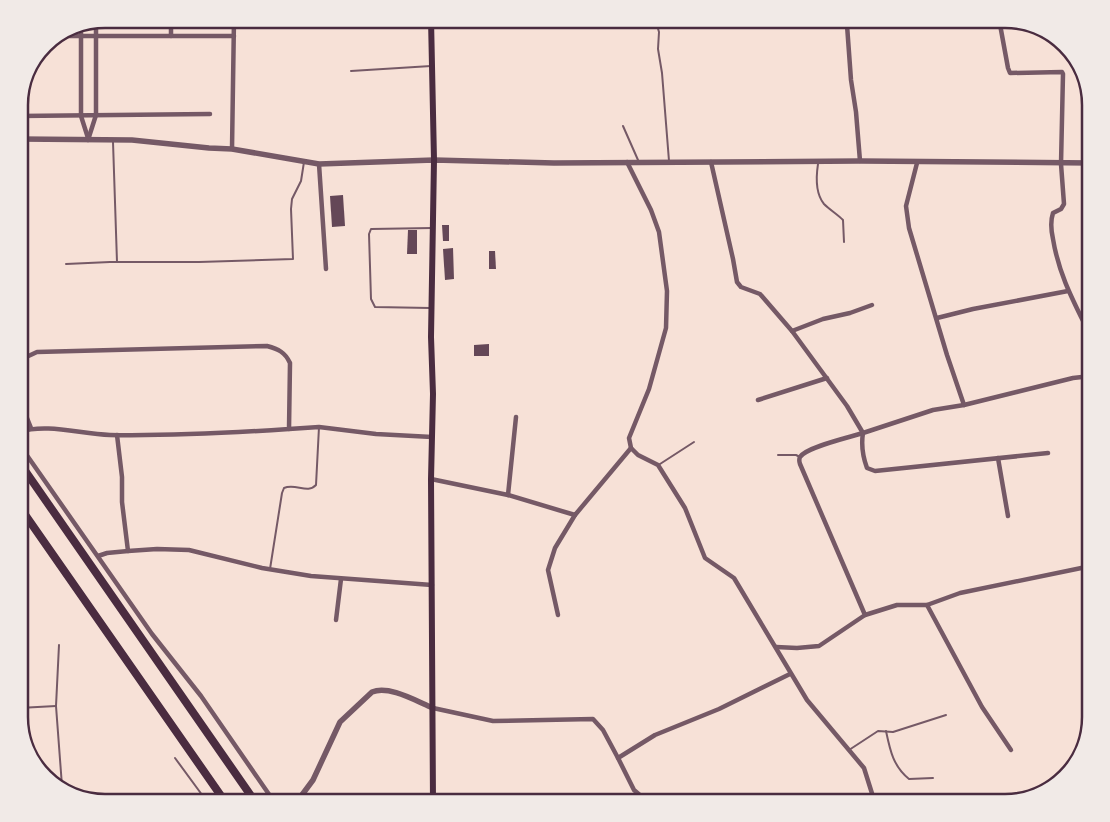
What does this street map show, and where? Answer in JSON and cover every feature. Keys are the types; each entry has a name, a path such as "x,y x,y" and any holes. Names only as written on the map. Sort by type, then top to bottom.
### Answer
{"highway":[{"path":"28,475 250,794"},
{"path":"28,519 220,794"}],"main road":[{"path":"431,28 434,160 431,308 433,394 431,479 433,794"}],"street":[{"path":"171,28 171,36"},
{"path":"232,149 234,28"},
{"path":"847,28 860,161"},
{"path":"1001,28 1010,73 1062,72 1063,74 1061,164 1064,204 1061,209 1053,213 1051,219 1056,258 1068,291 1082,319"},
{"path":"88,140 96,115 96,29"},
{"path":"81,31 82,116 88,140"},
{"path":"70,36 234,36"},
{"path":"28,116 210,114"},
{"path":"28,139 132,140 232,149 319,164 434,160 627,162 860,161 1082,164"},
{"path":"627,162 652,210 660,232 667,292 666,328 649,389 629,438 631,448 638,456 658,465 685,508 705,558 734,578 807,700 864,768 872,794"},
{"path":"711,162 733,259 736,282 741,287 760,294 792,331 847,406 863,433 864,460 868,468 875,471 1048,453"},
{"path":"917,162 906,206 909,228 964,405"},
{"path":"319,164 326,269"},
{"path":"937,318 973,309 1068,291"},
{"path":"792,331 823,319 850,313 872,305"},
{"path":"28,356 37,352 267,346 286,354 290,363 289,429"},
{"path":"865,614 800,464 800,456 812,449 933,410 964,405 1082,377"},
{"path":"758,400 827,378"},
{"path":"508,495 516,417"},
{"path":"28,420 31,428"},
{"path":"28,429 117,434 219,433 319,427 376,434 432,437"},
{"path":"117,434 128,551"},
{"path":"558,615 548,570 555,548 575,515 631,448"},
{"path":"28,457 152,634 201,696 269,794"},
{"path":"998,458 1008,516"},
{"path":"431,479 508,495 575,515"},
{"path":"98,556 106,553 157,549 189,550 270,569 341,579 432,585"},
{"path":"776,647 819,646 865,614 898,605 927,605 960,592 1082,568"},
{"path":"336,620 341,579"},
{"path":"927,605 982,707 1011,750"},
{"path":"618,758 655,735 790,674"},
{"path":"303,794 314,780 340,722 372,692 378,689 387,690 433,708 493,721 593,719 603,730 634,790 639,794"}],"lane":[{"path":"658,28 658,49 662,73 669,161"},
{"path":"351,71 431,66"},
{"path":"623,126 639,162"},
{"path":"113,140 117,262"},
{"path":"66,264 294,259 292,199 301,181 304,162"},
{"path":"818,162 816,178 818,192 824,203 843,220 844,242"},
{"path":"431,308 375,307 371,299 369,234 371,229 432,228"},
{"path":"270,569 284,488 289,486 308,490 316,485 319,427"},
{"path":"658,465 694,442"},
{"path":"778,455 800,456"},
{"path":"59,645 56,706 62,781"},
{"path":"28,708 56,706"},
{"path":"849,750 878,731 893,732 946,715"},
{"path":"886,731 892,756 902,773 909,779 933,778"},
{"path":"175,758 201,794"}],"building":[{"path":"343,195 345,226 332,227 330,196"},
{"path":"442,225 449,225 449,241 443,241"},
{"path":"408,230 417,230 417,254 407,254"},
{"path":"453,248 454,279 445,280 443,249"},
{"path":"489,251 495,251 496,269 489,269"},
{"path":"489,344 489,356 474,356 474,345"}]}
